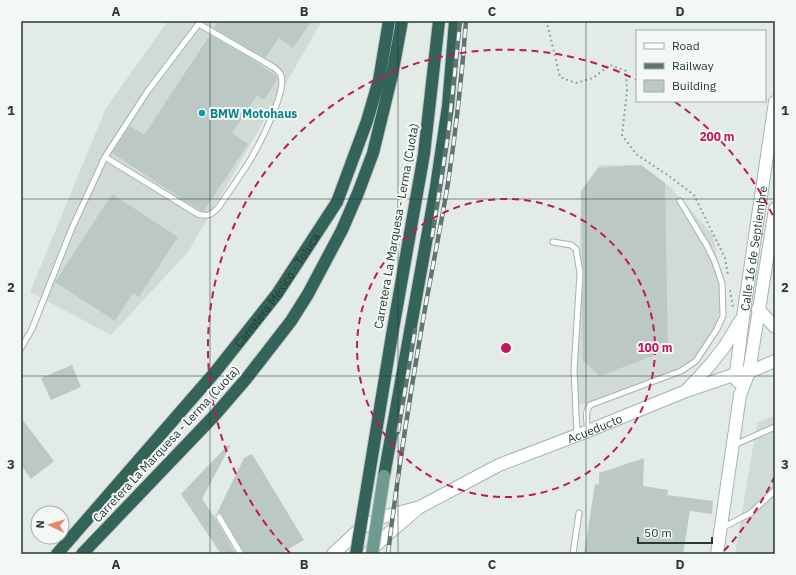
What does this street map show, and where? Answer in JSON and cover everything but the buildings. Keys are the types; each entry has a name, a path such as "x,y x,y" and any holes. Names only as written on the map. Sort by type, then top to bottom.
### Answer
{"highway":[{"name":"Carretera México - Toluca","path":"57,554 216,371 277,294 337,202 367,121 379,80 389,21"},
{"name":"Carretera La Marquesa - Lerma (Cuota)","path":"82,554 214,416 246,379 291,321 308,294 342,230 373,153 392,75 402,21"},
{"name":"Carretera La Marquesa - Lerma (Cuota)","path":"356,554 392,335 424,154 439,21"},
{"path":"384,476 436,187 448,106 455,21"}],"main road":[{"name":"Calle 16 de Septiembre","path":"740,395 736,374 738,313 775,102"},
{"name":"Calle 16 de Septiembre","path":"717,554 740,395 749,372 775,209"},
{"path":"758,308 775,327"},
{"path":"686,391 725,346 738,313"},
{"name":"Acueducto","path":"420,507 499,465 686,391 736,374 749,372 775,361"},
{"path":"370,554 384,476"},
{"path":"370,554 378,542 420,507"},
{"path":"333,554 361,528 383,518 420,507"}],"lane":[{"path":"21,348 32,329 72,228 105,157 147,92 200,22 280,72 282,84 273,115 250,160 218,208 212,214 204,216 198,214 105,157"},
{"path":"588,431 586,414 590,404 681,371 696,361 717,329 723,316 722,283 714,260 680,201"},
{"path":"553,242 570,245 576,249 580,273 574,370 577,435"},
{"path":"732,446 775,427"},
{"path":"721,529 751,513 775,490"},
{"path":"574,554 579,513"},
{"path":"219,518 241,554"}],"path":[{"path":"545,21 547,23 560,77 576,83 593,78 610,65 626,71 627,91 622,134 636,154 694,195 726,258 729,281"},
{"path":"730,288 738,313"}],"shaded area":[{"path":"168,21 322,21 188,252 111,335 30,292 106,108"},
{"path":"600,165 641,165 670,187 713,235 722,285 717,329 692,364 624,392 576,406 581,191"},
{"path":"775,415 775,554 735,554 757,423"}],"railway":[{"path":"432,237 448,135 460,21"},
{"path":"388,554 412,383 454,143 466,21"},
{"path":"398,432 415,330"}],"place":[{"name":"BMW Motohaus","path":"202,113"}]}
